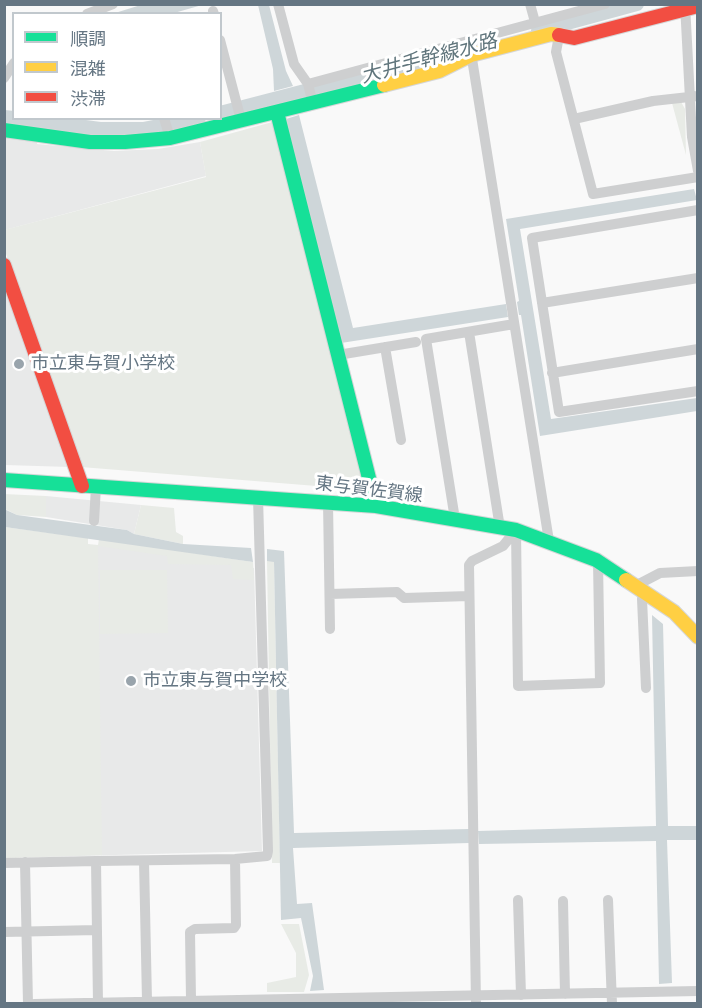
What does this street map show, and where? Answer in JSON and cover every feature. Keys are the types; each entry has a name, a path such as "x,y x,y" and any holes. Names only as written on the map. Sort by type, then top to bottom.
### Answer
{"street":[{"path":"92,12 113,4"},
{"path":"278,4 294,64 308,84 312,100"},
{"path":"530,4 535,22"},
{"path":"308,84 605,4"},
{"path":"222,120 277,112 312,100 439,71 471,55 551,34 573,38 689,6 694,96 692,137 698,171"},
{"path":"559,36 556,52 593,194 698,177"},
{"path":"469,40 549,541"},
{"path":"222,47 241,117"},
{"path":"4,78 12,65"},
{"path":"574,119 653,101 694,96"},
{"path":"277,112 376,506"},
{"path":"4,130 90,142 125,142 167,127 219,120"},
{"path":"698,210 532,238 559,412 698,391"},
{"path":"4,265 89,486 94,521"},
{"path":"542,303 698,278"},
{"path":"454,519 426,339 514,324"},
{"path":"469,332 500,528"},
{"path":"338,355 416,342"},
{"path":"385,347 401,440"},
{"path":"552,373 698,349"},
{"name":"東与賀佐賀線","path":"4,480 376,506 516,530 597,561 674,612 698,637"},
{"path":"4,862 235,859 267,856 258,497"},
{"path":"328,502 330,629"},
{"path":"516,530 518,686 600,683 597,561"},
{"path":"476,999 469,565 472,561 503,546 516,530"},
{"path":"646,688 641,588 660,573 698,571"},
{"path":"330,594 397,592 404,598 469,596"},
{"path":"191,1000 190,932 195,929 234,928 236,925 235,859"},
{"path":"96,861 98,1003"},
{"path":"144,861 147,1001"},
{"path":"25,862 28,1004"},
{"path":"518,900 521,995"},
{"path":"608,900 612,998"},
{"path":"563,901 565,994"},
{"path":"4,932 97,930"},
{"path":"34,1004 191,1000 476,999 521,995 545,999 565,994 612,998 698,991"}],"shaded area":[{"path":"144,4 202,4 178,12 118,12"},
{"path":"258,5 269,5 286,71 293,86 274,91 273,69"},
{"path":"681,102 685,109 686,155 672,103"},
{"path":"299,115 353,328 506,304 508,317 341,343 286,119"},
{"path":"276,121 366,490 81,467 5,251 4,230 206,177 200,142"},
{"path":"5,134 37,138 37,144 114,151 158,149 200,142 206,176 5,230"},
{"path":"694,189 697,200 520,229 551,419 697,398 697,411 540,436 521,315 519,315 517,302 519,301 506,219"},
{"name":"市立東与賀小学校","path":"4,280 70,467 5,465"},
{"path":"4,494 46,496 46,517 17,515 5,509"},
{"path":"46,496 141,505 134,534 127,530 46,517"},
{"path":"141,505 174,508 176,532 183,536 183,544 134,534"},
{"path":"4,509 17,515 127,530 134,534 183,544 251,548 253,562 5,527"},
{"path":"5,527 88,538 88,544 98,545 99,539 253,562 254,580 233,579 231,565 168,564 167,556 98,546 102,855 5,858"},
{"name":"市立東与賀中学校","path":"98,545 254,568 262,851 5,858"},
{"path":"267,549 284,551 294,833 469,829 469,843 293,848 297,904 312,903 324,990 310,991 313,976 301,918 281,920 274,562 267,561"},
{"path":"267,561 274,561 280,863 272,863"},
{"path":"100,570 167,570 168,633 100,634"},
{"path":"652,615 663,624 668,826 698,826 697,840 667,840 672,983 659,984 656,841 479,844 478,831 656,826"},
{"path":"281,924 299,924 309,975 304,992 267,992 267,983 296,977 296,953"}],"waterway":[{"name":"大井手幹線水路","path":"538,31 637,4"},
{"name":"大井手幹線水路","path":"222,112 478,46"},
{"name":"大井手幹線水路","path":"4,117 12,118"},
{"name":"大井手幹線水路","path":"33,120 100,129 143,129 189,120"}],"traffic: fast":[{"path":"4,130 90,142 170,138 384,85"},
{"path":"277,112 376,506"},
{"path":"4,480 376,506 516,530 596,560 626,580"}],"traffic: slow":[{"path":"384,85 439,71 471,55 551,34 559,35"},
{"path":"626,580 674,612 698,637"}],"traffic: jam":[{"path":"559,35 574,38 698,6"},
{"path":"4,265 82,486"}],"place":[{"name":"市立東与賀小学校","path":"19,364"},
{"name":"市立東与賀中学校","path":"131,681"}]}
